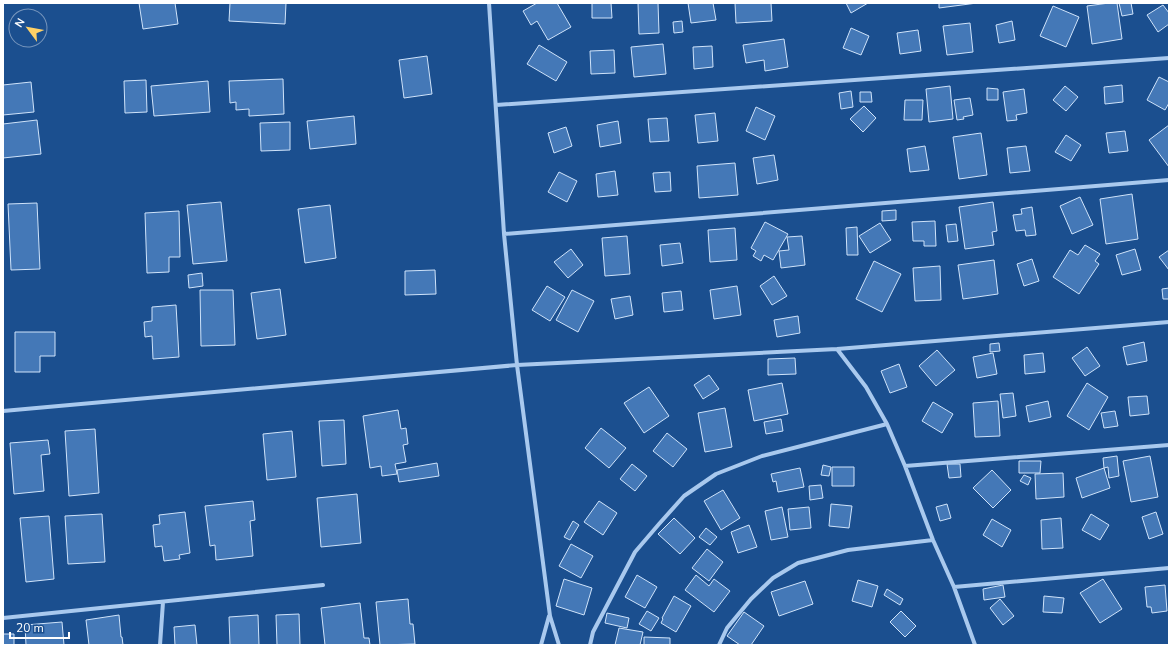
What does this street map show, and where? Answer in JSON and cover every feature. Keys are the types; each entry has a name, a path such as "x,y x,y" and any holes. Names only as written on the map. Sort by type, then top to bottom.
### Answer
{"street":[{"path":"489,3 504,234 517,365 550,616 559,645"},
{"path":"496,105 1169,58"},
{"path":"504,234 1169,180"},
{"path":"3,411 517,365 837,349 1169,322"},
{"path":"837,349 866,386 887,424 906,466 933,540 954,587 975,645"},
{"path":"590,645 593,632 635,552 684,496 716,474 762,456 887,424"},
{"path":"906,466 1169,445"},
{"path":"718,645 727,628 751,599 773,578 798,563 848,550 933,540"},
{"path":"954,587 1169,568"},
{"path":"3,618 323,586"},
{"path":"160,645 163,602"},
{"path":"541,645 550,616"}],"building":[{"path":"139,3 175,3 178,24 143,29"},
{"path":"230,3 286,3 285,24 229,21"},
{"path":"537,3 557,3 571,27 548,40 537,21 531,25 523,11"},
{"path":"592,3 611,3 612,18 592,18"},
{"path":"638,3 658,3 659,33 639,34"},
{"path":"688,3 713,3 716,20 691,23"},
{"path":"735,3 771,3 772,21 736,23"},
{"path":"846,3 868,3 851,13"},
{"path":"939,3 977,3 939,8"},
{"path":"1117,3 1122,39 1092,44 1087,6"},
{"path":"1119,3 1131,3 1133,14 1122,16"},
{"path":"1163,5 1169,13 1169,24 1158,32 1147,15"},
{"path":"1053,6 1079,17 1066,47 1040,36"},
{"path":"682,21 683,32 674,33 673,22"},
{"path":"1012,21 1015,40 999,43 996,25"},
{"path":"970,23 973,52 947,55 943,26"},
{"path":"851,28 869,36 861,55 843,48"},
{"path":"918,30 921,51 900,54 897,33"},
{"path":"784,39 788,67 765,71 764,60 746,63 743,45"},
{"path":"663,44 666,74 634,77 631,47"},
{"path":"539,45 567,62 556,81 527,64"},
{"path":"712,46 713,67 694,69 693,47"},
{"path":"614,50 615,73 591,74 590,51"},
{"path":"427,56 432,94 404,98 399,60"},
{"path":"1159,77 1169,82 1169,103 1165,110 1147,100"},
{"path":"283,79 284,114 249,116 249,109 236,110 236,102 230,103 229,81"},
{"path":"146,80 147,112 125,113 124,81"},
{"path":"208,81 210,112 154,116 151,86"},
{"path":"31,82 34,112 3,115 3,85"},
{"path":"1122,85 1123,102 1105,104 1104,87"},
{"path":"950,86 953,119 929,122 926,89"},
{"path":"1065,86 1078,97 1066,111 1053,100"},
{"path":"987,88 998,89 998,100 987,100"},
{"path":"1024,89 1027,113 1016,115 1017,120 1007,121 1003,92"},
{"path":"851,91 853,107 841,109 839,93"},
{"path":"860,92 871,92 872,102 860,102"},
{"path":"970,98 973,115 957,120 954,100"},
{"path":"905,100 923,100 922,120 904,120"},
{"path":"864,106 876,118 863,132 850,119"},
{"path":"756,107 775,116 765,140 746,131"},
{"path":"715,113 718,141 698,143 695,115"},
{"path":"354,116 356,144 310,149 307,121"},
{"path":"667,118 669,141 650,142 648,119"},
{"path":"37,120 41,154 3,158 3,124"},
{"path":"618,121 621,143 600,147 597,125"},
{"path":"290,122 290,150 261,151 260,123"},
{"path":"1169,125 1169,167 1149,140"},
{"path":"566,127 572,146 554,153 548,133"},
{"path":"1125,131 1128,151 1109,153 1106,133"},
{"path":"981,133 987,175 959,179 953,137"},
{"path":"1066,135 1081,145 1071,161 1055,152"},
{"path":"925,146 929,170 910,172 907,149"},
{"path":"1026,146 1030,171 1010,173 1007,148"},
{"path":"774,155 778,180 757,184 753,158"},
{"path":"735,163 738,195 699,198 697,166"},
{"path":"615,171 618,195 598,197 596,174"},
{"path":"559,172 577,181 567,202 548,192"},
{"path":"670,172 671,191 655,192 653,173"},
{"path":"1132,194 1138,239 1106,244 1100,199"},
{"path":"1080,197 1093,225 1072,234 1060,206"},
{"path":"221,202 227,261 193,264 187,205"},
{"path":"993,202 997,231 992,232 994,245 965,249 959,207"},
{"path":"37,203 40,269 11,270 8,204"},
{"path":"330,205 336,258 305,263 298,209"},
{"path":"1032,207 1036,235 1026,236 1025,230 1016,231 1013,215 1022,214 1021,209"},
{"path":"896,210 896,220 882,221 882,211"},
{"path":"179,211 180,257 169,257 169,272 147,273 145,213"},
{"path":"935,221 936,246 924,246 924,241 913,241 912,222"},
{"path":"765,222 788,234 773,260 764,255 761,261 753,256 756,251 751,248"},
{"path":"880,223 891,240 870,253 859,236"},
{"path":"956,224 958,241 948,242 946,225"},
{"path":"857,227 858,255 847,255 846,228"},
{"path":"735,228 737,260 710,262 708,230"},
{"path":"627,236 630,274 605,276 602,238"},
{"path":"802,236 805,265 781,268 779,251 789,250 787,237"},
{"path":"680,243 683,263 662,266 660,245"},
{"path":"1085,245 1100,254 1095,261 1099,264 1079,294 1053,277 1070,250 1078,255"},
{"path":"571,249 583,265 568,278 554,262"},
{"path":"1135,249 1141,270 1122,275 1116,255"},
{"path":"1169,250 1169,270 1159,257"},
{"path":"1032,259 1039,281 1024,286 1017,264"},
{"path":"994,260 998,294 963,299 958,265"},
{"path":"874,261 901,274 882,312 856,299"},
{"path":"940,266 941,300 915,301 913,268"},
{"path":"435,270 436,294 405,295 405,271"},
{"path":"202,273 203,286 189,288 188,275"},
{"path":"774,276 787,296 772,305 760,286"},
{"path":"547,286 565,297 550,321 532,310"},
{"path":"737,286 741,315 714,319 710,290"},
{"path":"1169,288 1169,299 1163,299 1162,289"},
{"path":"280,289 286,335 257,339 251,293"},
{"path":"200,290 233,290 235,345 201,346"},
{"path":"572,290 594,301 578,332 556,320"},
{"path":"681,291 683,310 664,312 662,293"},
{"path":"630,296 633,315 615,319 611,299"},
{"path":"176,305 179,357 153,359 152,336 145,337 144,322 152,321 152,307"},
{"path":"798,316 800,333 777,337 774,320"},
{"path":"15,332 55,332 55,356 40,356 40,372 15,372"},
{"path":"1144,342 1147,361 1127,365 1123,347"},
{"path":"999,343 1000,351 990,352 990,344"},
{"path":"1087,347 1100,366 1085,376 1072,358"},
{"path":"937,350 955,370 936,386 919,366"},
{"path":"993,353 997,374 977,378 973,357"},
{"path":"1043,353 1045,372 1025,374 1024,355"},
{"path":"795,358 796,374 768,375 768,359"},
{"path":"899,364 907,387 890,393 881,371"},
{"path":"709,375 719,389 703,399 694,385"},
{"path":"782,383 788,414 754,421 748,390"},
{"path":"1087,383 1108,397 1089,430 1067,416"},
{"path":"649,387 669,416 644,433 624,403"},
{"path":"1013,393 1016,416 1003,418 1000,394"},
{"path":"1147,396 1149,414 1130,416 1128,397"},
{"path":"998,401 1000,436 975,437 973,403"},
{"path":"1048,401 1051,417 1029,422 1026,406"},
{"path":"933,402 953,414 942,433 922,421"},
{"path":"725,408 732,447 705,452 698,413"},
{"path":"398,410 401,429 406,428 408,444 403,445 406,462 395,464 397,474 382,476 381,466 370,468 363,416"},
{"path":"1115,411 1118,426 1104,428 1101,413"},
{"path":"781,419 783,431 766,434 764,422"},
{"path":"344,420 346,464 322,466 319,421"},
{"path":"601,428 626,448 609,468 585,448"},
{"path":"95,429 99,493 69,496 65,431"},
{"path":"292,431 296,477 267,480 263,434"},
{"path":"667,433 687,449 673,467 653,451"},
{"path":"48,440 50,454 41,455 44,491 14,494 10,443"},
{"path":"1117,456 1119,476 1109,478 1108,467 1104,468 1103,458"},
{"path":"1150,456 1158,497 1131,502 1123,461"},
{"path":"1019,461 1041,461 1040,473 1019,473"},
{"path":"437,463 439,476 399,482 397,470"},
{"path":"632,464 647,476 635,491 620,479"},
{"path":"947,464 960,464 961,477 949,478"},
{"path":"823,465 831,467 829,476 821,475"},
{"path":"832,467 854,467 854,486 832,486"},
{"path":"800,468 804,487 778,492 776,481 773,482 771,474"},
{"path":"1104,468 1110,488 1082,498 1076,478"},
{"path":"992,470 1011,490 993,508 973,488"},
{"path":"1063,473 1064,497 1036,499 1035,474"},
{"path":"1024,475 1031,478 1028,485 1020,481"},
{"path":"821,485 823,498 810,500 809,486"},
{"path":"723,490 740,518 721,530 704,501"},
{"path":"357,494 361,543 321,547 317,498"},
{"path":"253,501 255,520 250,521 253,556 216,560 215,545 210,546 205,506"},
{"path":"599,501 617,513 603,535 584,522"},
{"path":"831,504 852,506 849,528 829,526"},
{"path":"947,504 951,518 940,521 936,507"},
{"path":"782,507 788,537 771,540 765,511"},
{"path":"809,507 811,528 790,530 788,509"},
{"path":"185,512 190,553 179,555 180,559 164,561 162,546 155,547 153,525 160,524 159,515"},
{"path":"1156,512 1163,534 1149,539 1142,517"},
{"path":"102,514 105,562 68,564 65,516"},
{"path":"1091,514 1109,525 1100,540 1082,530"},
{"path":"49,516 54,579 26,582 20,518"},
{"path":"674,518 695,538 680,554 658,534"},
{"path":"1061,518 1063,548 1042,549 1041,520"},
{"path":"992,519 1011,530 1002,547 983,535"},
{"path":"573,521 579,525 570,540 564,537"},
{"path":"749,525 757,547 738,553 731,532"},
{"path":"706,528 717,537 710,545 699,537"},
{"path":"571,544 593,556 581,578 559,566"},
{"path":"707,549 723,562 709,581 692,568"},
{"path":"637,575 657,587 645,608 625,597"},
{"path":"696,575 709,586 714,579 730,591 714,612 685,590"},
{"path":"564,579 592,588 584,615 556,606"},
{"path":"1103,579 1122,609 1100,623 1080,593"},
{"path":"858,580 878,586 872,607 852,601"},
{"path":"805,581 813,604 779,616 771,592"},
{"path":"1003,585 1005,597 984,600 983,589"},
{"path":"1165,585 1167,611 1152,613 1151,607 1147,607 1145,587"},
{"path":"887,589 903,599 900,605 884,595"},
{"path":"674,596 691,606 676,632 661,623 662,618"},
{"path":"1044,596 1064,598 1062,613 1043,612"},
{"path":"408,599 410,624 413,624 415,644 380,645 376,602"},
{"path":"1000,599 1014,616 1003,625 990,608"},
{"path":"360,603 364,638 369,638 370,645 325,645 321,608"},
{"path":"647,611 659,618 651,631 639,624"},
{"path":"901,611 916,626 905,637 890,622"},
{"path":"744,612 764,626 751,645 740,645 727,636"},
{"path":"607,613 629,618 627,628 605,623"},
{"path":"299,614 300,645 277,645 276,615"},
{"path":"119,615 123,645 89,645 86,620"},
{"path":"258,615 259,645 230,645 229,617"},
{"path":"62,622 64,645 26,645 25,625"},
{"path":"195,625 197,645 175,645 174,627"},
{"path":"619,628 643,632 640,645 615,645"},
{"path":"3,634 14,634 14,645 3,645"},
{"path":"644,637 670,638 670,645 644,645"}]}
